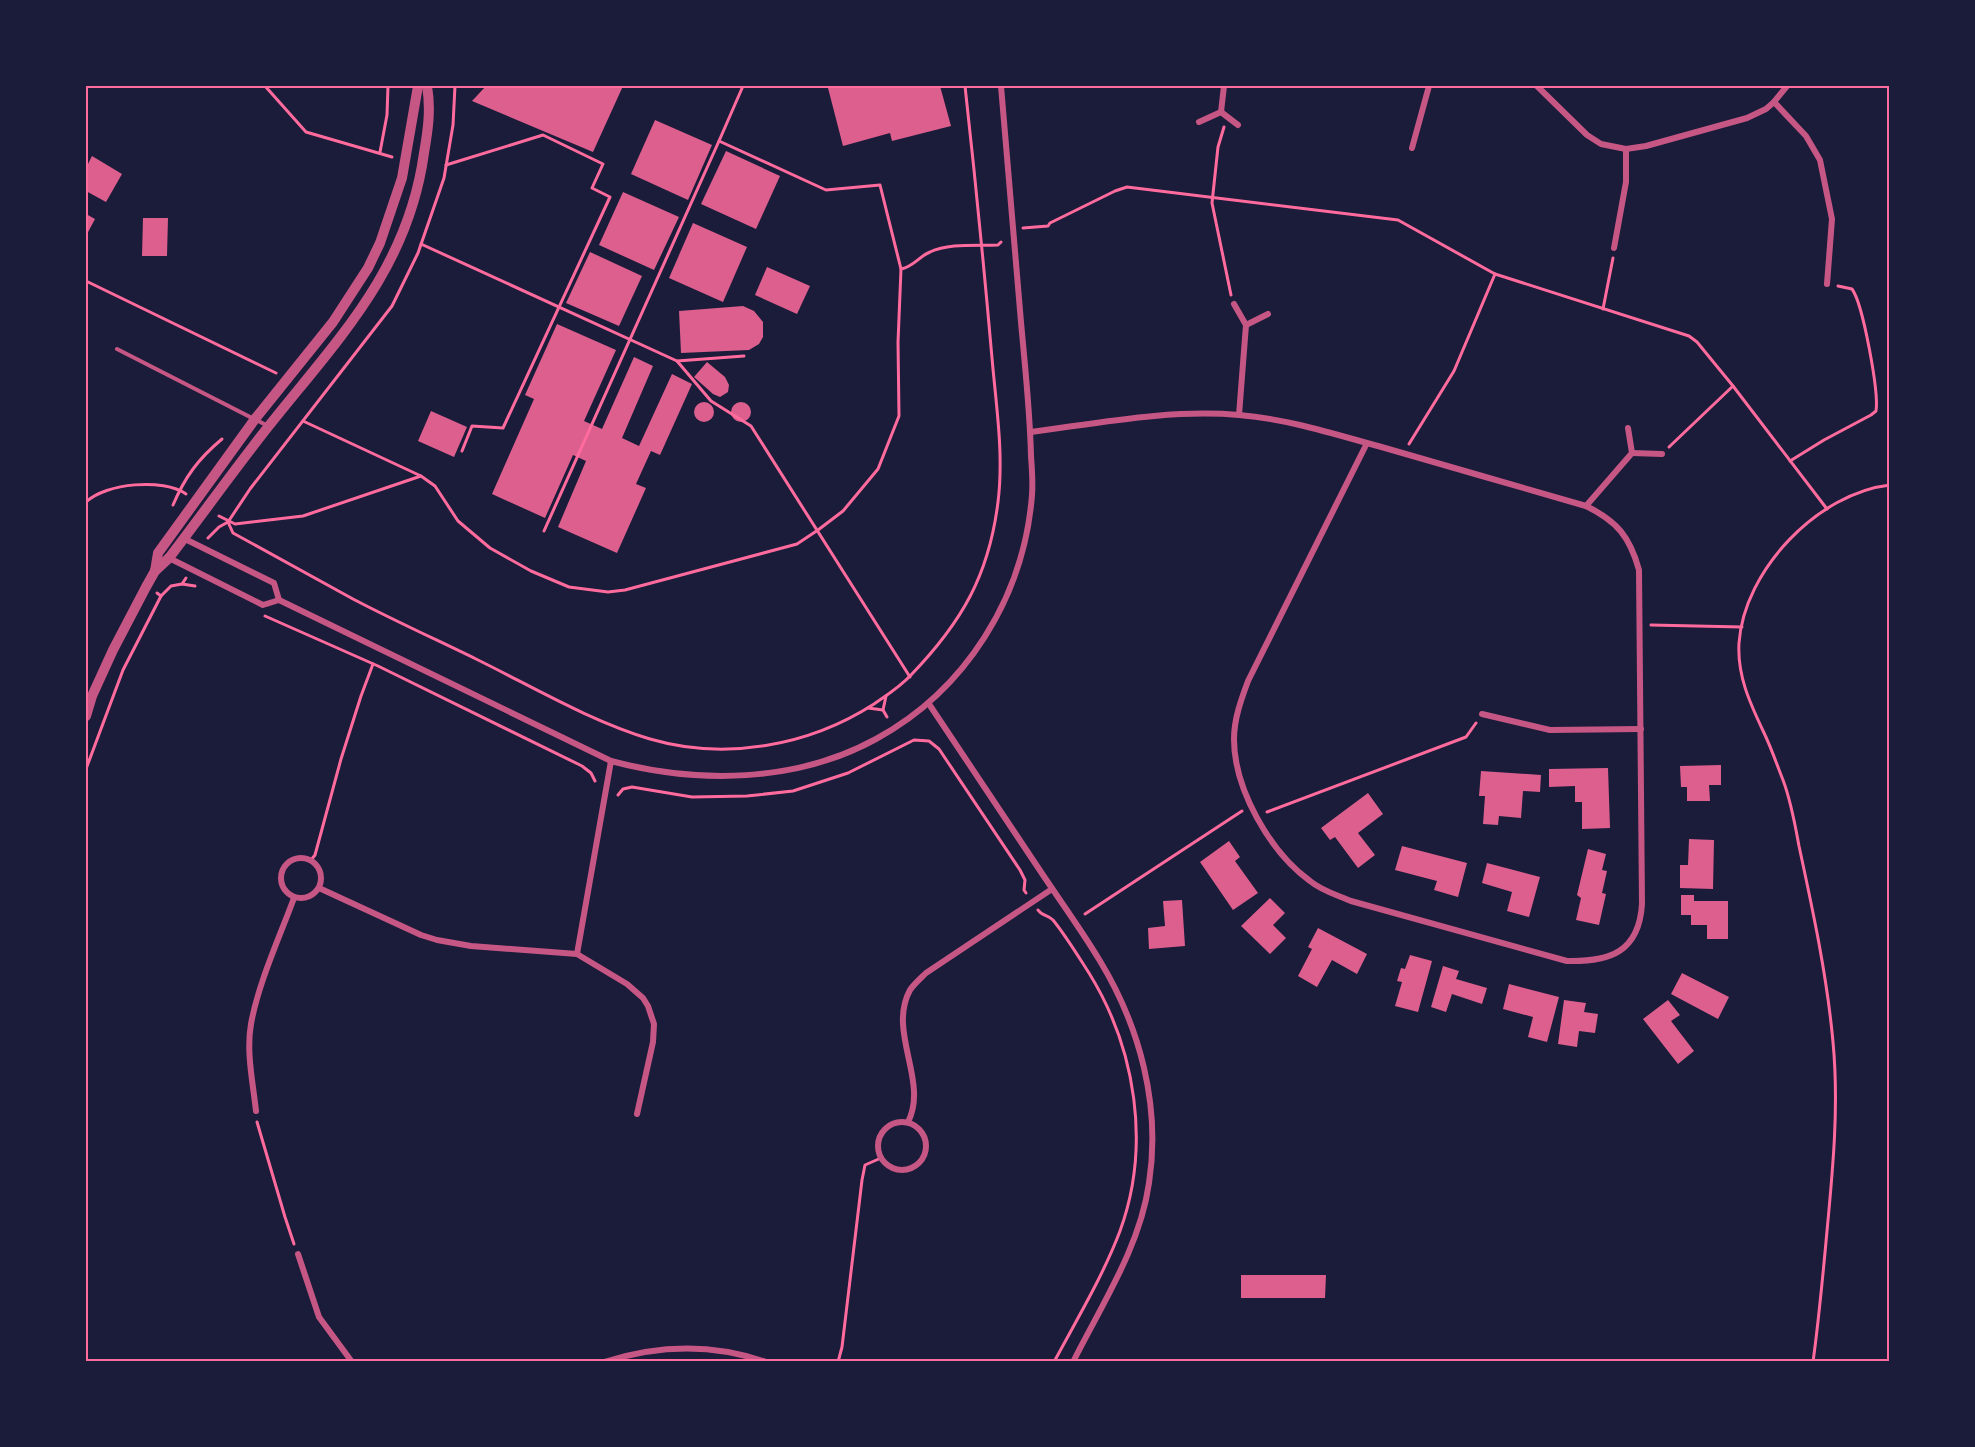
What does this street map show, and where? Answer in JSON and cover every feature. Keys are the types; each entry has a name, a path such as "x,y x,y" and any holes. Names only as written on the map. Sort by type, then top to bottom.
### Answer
{"street":[{"path":"86,716 92,696 113,650 155,571 158,553 251,417 333,322 368,268 380,243 402,178 418,86"},
{"path":"155,571 169,558 268,427 342,337 364,307 384,273 403,234 423,166 430,102 427,86"},
{"path":"158,553 262,605 279,600 611,761 698,776 741,776 784,771 825,761 863,746 898,727 929,704 977,649 990,629 1011,586 1026,541 1032,494 1031,432 1001,86"},
{"path":"1221,112 1224,86"},
{"path":"1412,148 1429,86"},
{"path":"1537,86 1587,135 1601,144 1626,149 1646,147 1747,118 1766,109 1787,86"},
{"path":"1774,102 1806,136 1820,160 1832,219 1827,284"},
{"path":"1221,112 1238,124"},
{"path":"1199,122 1221,112"},
{"path":"1614,248 1626,182 1626,149"},
{"path":"1234,304 1246,325 1239,415"},
{"path":"1246,325 1268,314"},
{"path":"1031,432 1144,417 1191,414 1239,415 1299,423 1586,506 1619,528 1633,548 1639,570 1641,922 1626,945 1609,956 1589,961 1567,961 1351,901 1311,882 1289,864 1280,854 1246,798 1237,768 1234,738 1238,709 1248,681 1368,443"},
{"path":"1628,428 1632,453"},
{"path":"1586,506 1632,453"},
{"path":"1632,453 1662,454"},
{"path":"173,532 274,583 279,600"},
{"path":"929,704 1101,961 1126,1009 1148,1083 1153,1133 1149,1183 1138,1231 1129,1254 1073,1362"},
{"path":"1482,714 1550,730 1641,729"},
{"path":"576,954 611,761"},
{"path":"301,858 310,860 317,866 320,873 319,888 308,897 294,897 286,893 282,884 282,870 292,860 301,858"},
{"path":"319,888 421,935 437,940 471,946 576,954 627,984 643,998 654,1024 653,1042 637,1114"},
{"path":"909,1122 914,1112 915,1097 903,1027 903,1007 911,988 926,973 1052,889"},
{"path":"256,1111 250,1050 251,1026 256,1002 294,897"},
{"path":"909,1122 923,1133 926,1152 914,1166 905,1170 896,1169 887,1165 881,1158 878,1149 879,1139 890,1125 909,1122"},
{"path":"298,1254 319,1317 352,1362"},
{"path":"604,1362 630,1353 686,1347 723,1351 766,1362"}],"lane":[{"path":"117,349 268,427"}],"path":[{"path":"265,86 306,132 392,156 392,166"},
{"path":"380,153 387,115 388,86"},
{"path":"228,522 250,489 392,306 421,244 442,185 453,125 455,86"},
{"path":"544,531 743,86"},
{"path":"228,522 233,533 356,600 577,709 655,740 686,746 727,749 768,745 828,730 868,708 900,687 942,642 963,610 982,571 994,532 1000,471 982,246 965,86"},
{"path":"1229,118 1218,147 1212,197 1229,291 1234,304"},
{"path":"446,165 543,135 603,164 592,188 610,197 503,428 472,426 462,450"},
{"path":"303,421 421,476 435,486 458,522 490,548 531,571 569,587 589,591 625,590 797,544 818,530 843,510 879,469 898,416 901,269 880,185 826,190 719,141"},
{"path":"901,269 911,267 932,250 998,245 1013,229 1048,226 1123,188 1398,220 1495,274 1689,336 1697,342 1733,386 1827,509"},
{"path":"421,244 677,362 711,401 751,426 910,677"},
{"path":"1603,309 1614,248"},
{"path":"1403,453 1454,371 1495,274"},
{"path":"86,281 279,374 273,381"},
{"path":"1790,461 1824,440 1871,416 1877,406 1868,341 1858,301 1852,290 1827,284"},
{"path":"677,362 744,356"},
{"path":"1662,454 1733,386"},
{"path":"180,490 203,455 251,417"},
{"path":"207,508 235,524 303,516 421,476"},
{"path":"86,502 100,492 126,485 143,484 180,490 195,500"},
{"path":"1813,1362 1835,1133 1833,1042 1816,920 1792,814 1784,783 1747,698 1739,658 1739,641 1748,603 1771,562 1797,532 1845,498 1871,487 1890,486"},
{"path":"182,584 203,589"},
{"path":"86,769 123,670 161,596"},
{"path":"256,613 373,664 582,766 594,777 594,796 615,800 623,789 632,787 692,796 747,796 792,791 848,773 904,742 919,739 928,741 939,749 1020,870 1025,880 1024,890"},
{"path":"1640,624 1742,627"},
{"path":"310,860 315,855 361,696 379,648"},
{"path":"868,708 883,710"},
{"path":"1269,812 1466,737 1482,714"},
{"path":"1060,931 1243,810"},
{"path":"1041,915 1050,917 1060,931 1089,974 1112,1016 1131,1077 1136,1119 1136,1149 1132,1179 1120,1231 1054,1362"},
{"path":"256,1111 285,1217 298,1254"},
{"path":"838,1362 842,1347 862,1180 866,1165 881,1158"}],"building":[{"path":"486,86 623,86 593,152 472,101"},
{"path":"839,86 940,86 951,126 892,141 890,133 843,146 828,88"},
{"path":"655,120 712,145 688,200 631,174"},
{"path":"726,151 780,176 756,229 701,204"},
{"path":"92,156 122,174 106,202 86,191 86,168"},
{"path":"623,192 679,217 654,270 599,245"},
{"path":"86,214 95,219 86,236"},
{"path":"143,218 168,218 167,256 142,256"},
{"path":"693,223 747,247 723,302 669,278"},
{"path":"590,252 642,276 619,326 566,303"},
{"path":"767,267 810,286 797,314 755,295"},
{"path":"743,306 754,311 763,322 763,337 759,344 749,350 681,353 679,311"},
{"path":"557,324 616,350 584,421 602,429 634,357 653,366 622,438 639,446 672,374 692,384 660,455 651,451 636,484 646,488 617,553 558,527 586,461 573,455 545,518 492,494 534,399 525,395"},
{"path":"707,362 725,377 729,385 728,392 720,397 713,394 694,377"},
{"path":"704,402 711,405 714,412 711,419 704,422 697,419 694,412 697,405"},
{"path":"741,402 748,405 751,412 748,419 741,422 734,419 731,412 734,405"},
{"path":"431,411 467,427 454,457 418,441"},
{"path":"1721,765 1721,785 1709,785 1710,801 1687,801 1687,787 1681,787 1680,766"},
{"path":"1608,768 1610,828 1582,829 1582,802 1575,802 1575,786 1549,787 1549,769"},
{"path":"1481,771 1541,775 1540,792 1523,791 1521,818 1499,816 1498,825 1483,824 1485,796 1479,796"},
{"path":"1368,793 1383,814 1358,833 1375,855 1358,868 1335,837 1330,840 1321,828"},
{"path":"1689,839 1714,840 1713,889 1680,888 1680,865 1688,865"},
{"path":"1229,841 1240,857 1235,861 1258,893 1233,910 1200,862"},
{"path":"1402,846 1467,863 1458,897 1434,890 1437,881 1395,870"},
{"path":"1588,849 1606,854 1602,870 1607,871 1602,893 1606,894 1599,925 1576,920 1581,898 1577,895"},
{"path":"1487,863 1540,877 1529,917 1507,911 1512,892 1482,883"},
{"path":"1681,895 1694,895 1694,901 1728,901 1728,939 1707,939 1707,925 1691,925 1691,915 1681,915"},
{"path":"1270,898 1285,913 1273,925 1286,938 1270,954 1241,926"},
{"path":"1182,900 1185,946 1149,949 1148,928 1165,926 1163,901"},
{"path":"1318,928 1367,954 1357,974 1332,960 1317,987 1298,976 1312,949 1308,947"},
{"path":"1410,955 1432,961 1418,1012 1395,1006 1402,982 1397,981 1401,968 1405,969"},
{"path":"1443,966 1459,971 1456,979 1487,988 1482,1004 1452,994 1446,1012 1431,1007"},
{"path":"1682,973 1729,997 1718,1019 1671,994"},
{"path":"1509,984 1559,997 1547,1042 1528,1037 1533,1017 1503,1009"},
{"path":"1564,1000 1586,1003 1584,1012 1598,1014 1595,1033 1579,1031 1577,1047 1558,1044"},
{"path":"1668,1000 1680,1015 1671,1021 1694,1051 1678,1064 1643,1019"},
{"path":"1241,1275 1326,1275 1325,1298 1241,1298"}]}
